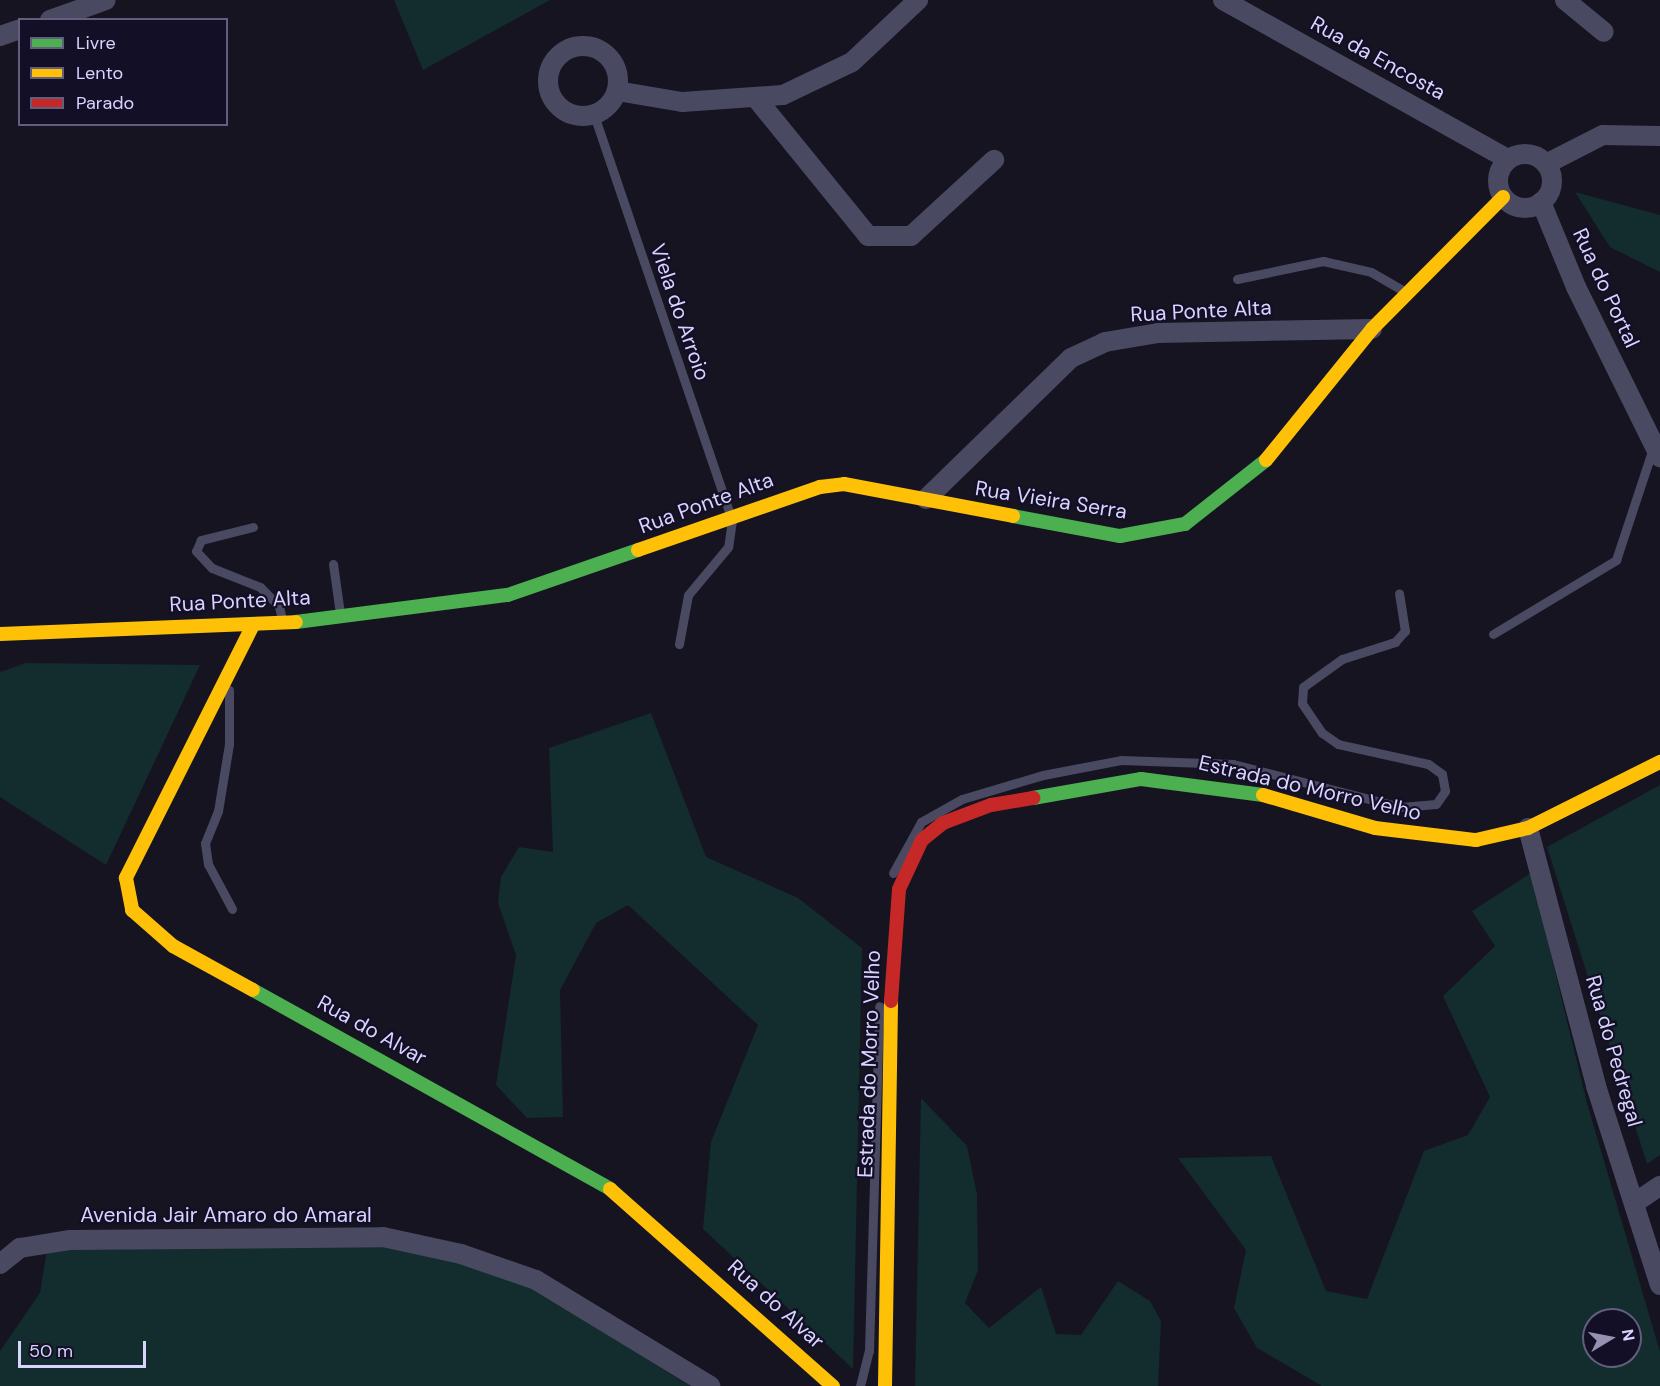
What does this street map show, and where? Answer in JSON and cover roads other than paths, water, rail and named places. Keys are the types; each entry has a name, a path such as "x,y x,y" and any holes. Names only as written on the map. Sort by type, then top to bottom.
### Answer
{"street":[{"path":"56,18 106,0"},
{"path":"617,91 682,102 783,95 852,62 918,0"},
{"name":"Rua da Encosta","path":"1223,0 1508,159"},
{"path":"1565,0 1604,32"},
{"path":"0,36 18,30"},
{"path":"595,47 615,64 617,91 594,115 568,113 550,94 549,74 558,56 569,48 595,47"},
{"path":"756,98 868,236 911,236 994,160"},
{"path":"1546,164 1603,135 1660,136"},
{"path":"1533,154 1546,164 1552,180 1541,202 1526,208 1503,197 1499,173 1508,159 1533,154"},
{"name":"Rua Vieira Serra","path":"926,499 1120,536 1185,524 1263,464 1372,329 1503,197"},
{"name":"Rua do Portal","path":"1541,202 1576,287 1657,452"},
{"name":"Rua Ponte Alta","path":"0,634 252,627 341,619 508,595 732,520 820,487 844,484 926,499 1064,364 1105,342 1158,333 1372,329"},
{"name":"Rua do Alvar","path":"252,627 126,878 132,910 144,925 602,1182 833,1386"},
{"name":"Estrada do Morro Velho","path":"885,1386 892,966 899,889 922,840 943,823 991,805 1141,779 1248,790 1375,828 1426,837 1476,840 1528,828 1660,762"},
{"name":"Rua do Pedregal","path":"1528,828 1596,1086 1636,1202 1660,1285"},
{"path":"1636,1202 1660,1186"},
{"name":"Avenida Jair Amaro do Amaral","path":"0,1264 20,1248 70,1240 383,1238 461,1254 536,1280 710,1386"}],"lane":[{"name":"Viela do Arroio","path":"594,115 732,520"},
{"path":"1237,279 1323,261 1371,272 1406,293"},
{"path":"1493,634 1616,560 1657,452"},
{"path":"679,644 688,596 728,547 732,520"},
{"path":"253,527 201,540 196,551 212,568 260,587 279,606 283,624"},
{"path":"333,564 341,619"},
{"path":"860,1386 869,1351 875,1045 893,873 901,849 921,822 962,799 1043,774 1121,760 1233,764 1401,807 1436,804 1444,791 1442,774 1428,764 1338,744 1322,733 1302,703 1303,687 1342,659 1395,642 1405,631 1399,593"},
{"path":"227,676 229,744 218,811 205,843 208,864 232,909"}]}
